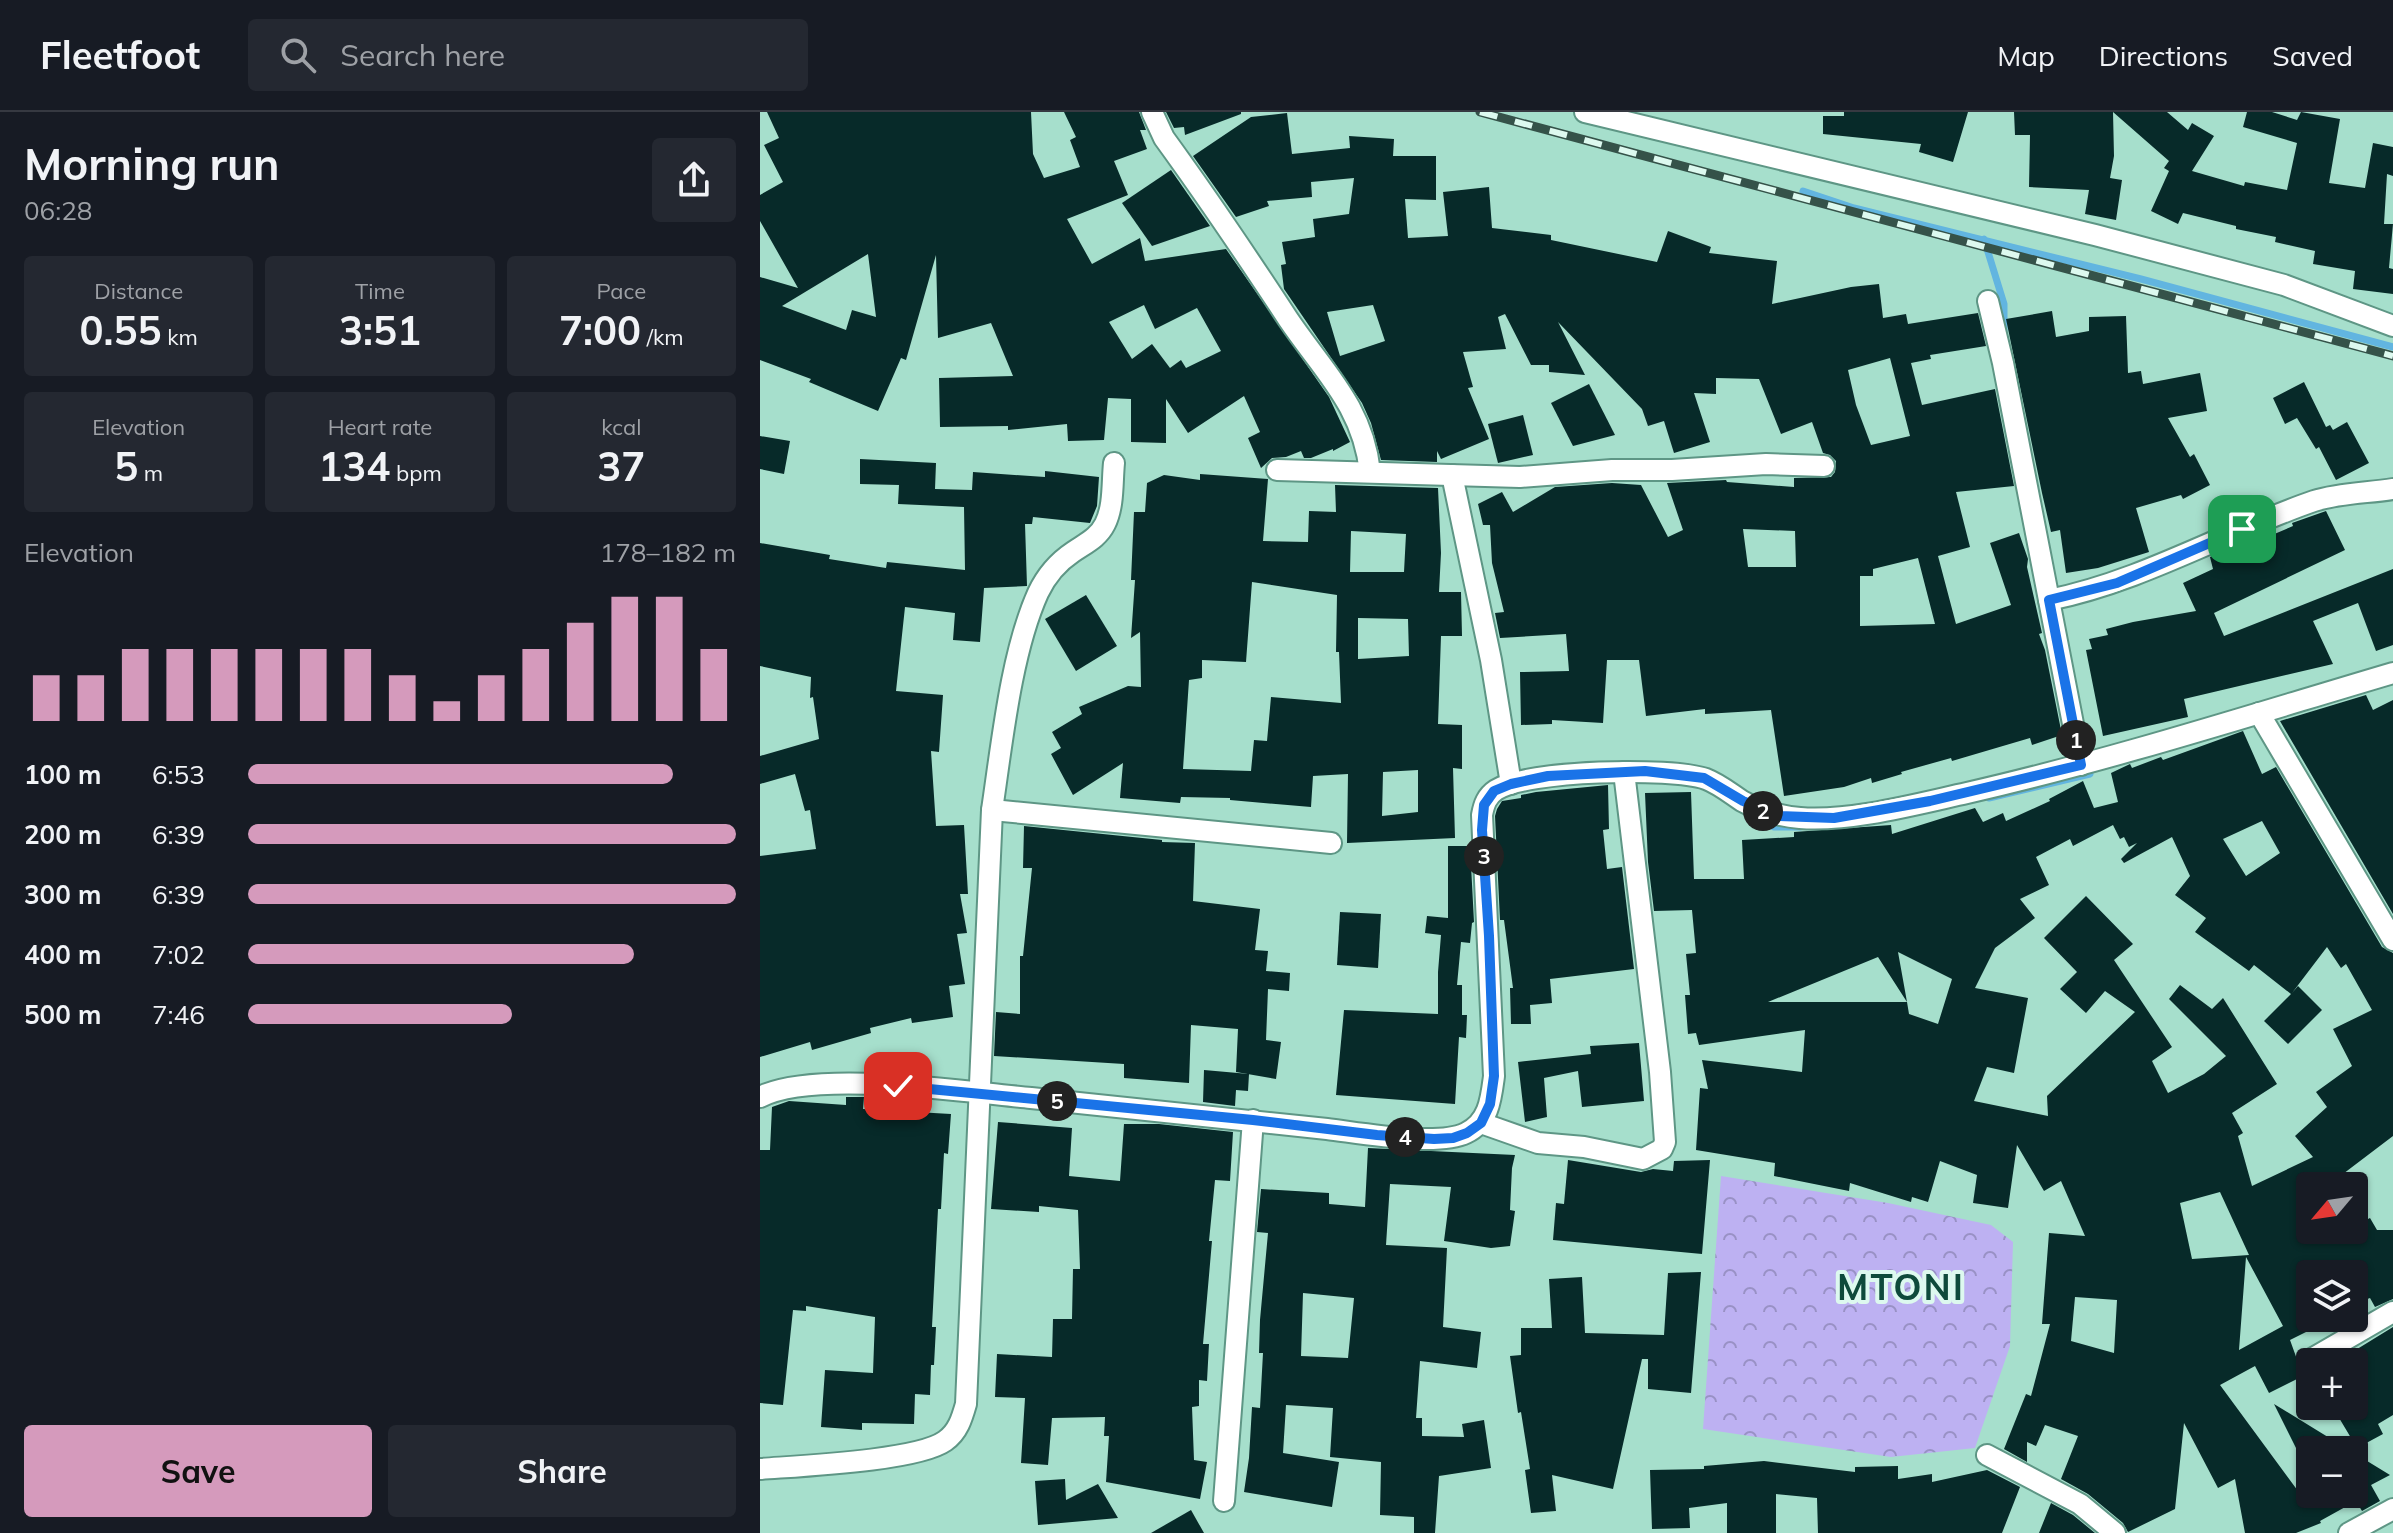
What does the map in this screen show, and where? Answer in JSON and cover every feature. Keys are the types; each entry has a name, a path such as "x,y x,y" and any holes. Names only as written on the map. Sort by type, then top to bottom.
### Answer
{"street":[{"path":"1152,112 1164,138 1296,330 1343,392 1368,451 1370,472"},
{"path":"1585,112 2095,235 2284,285 2393,326"},
{"path":"1988,301 2003,363 2081,765"},
{"path":"760,1469 909,1453 935,1447 948,1440 959,1426 966,1404 992,810 1003,735 1028,617 1049,573 1070,553 1099,534 1104,526 1110,513 1114,463"},
{"path":"1277,470 1520,477 1766,464 1824,466"},
{"path":"1452,475 1489,645 1511,784"},
{"path":"2049,600 2117,583 2316,500 2393,489"},
{"path":"760,1097 805,1085 898,1086 1434,1139 1453,1138 1481,1123 1490,1104 1494,1076 1482,815 1487,798 1494,791 1548,776 1645,771 1704,778 1743,801 1779,816 1834,818 1930,801 2081,765 2175,740 2393,673"},
{"path":"2259,713 2393,940"},
{"path":"1481,1123 1538,1143 1584,1147 1643,1159 1662,1149 1665,1142 1662,1087 1624,772"},
{"path":"992,810 1331,843"},
{"path":"1224,1501 1253,1120"},
{"path":"2331,1348 2393,1312"},
{"path":"1987,1455 2080,1504 2115,1533"},
{"path":"2349,1533 2393,1509"}],"green space":[{"path":"1721,1176 1888,1203 1991,1225 2013,1242 2010,1346 1975,1448 1891,1457 1703,1429"}],"building":[{"path":"767,112 1031,112 1033,154 1044,178 1080,167 1070,140 1076,137 1064,112 1139,112 1146,130 1140,130 1147,149 1114,161 1128,195 1067,219 1092,264 1140,238 1145,261 1226,249 1329,397 1350,442 1311,458 1304,458 1301,451 1272,458 1261,468 1248,438 1260,432 1244,396 1188,433 1166,399 1166,443 1131,442 1131,399 1108,398 1104,440 1068,441 1067,424 1008,430 1008,426 940,427 939,378 1013,376 991,323 938,338 936,255 906,360 901,358 878,411 809,382 811,379 760,360 760,277 798,288 760,221 760,195 783,182 764,145 779,138","holes":["868,254 876,317 852,310 846,330 782,306","1144,305 1155,329 1197,308 1221,351 1186,368 1181,360 1170,368 1152,344 1132,359 1109,322"]},
{"path":"1166,112 1241,114 1185,135 1184,127 1174,128"},
{"path":"1844,112 1968,112 1953,162 1919,152 1921,144 1823,134 1823,116 1844,116"},
{"path":"2014,112 2113,112 2114,156 2110,178 2122,180 2116,220 2085,214 2089,190 2029,187 2030,135 2015,135"},
{"path":"2113,112 2167,112 2188,130 2192,123 2214,136 2192,171 2244,186 2245,182 2287,190 2297,143 2243,127 2247,112 2272,112 2297,120 2301,112 2340,119 2329,183 2365,188 2373,143 2393,147 2393,176 2387,174 2384,224 2393,224 2389,268 2393,269 2393,294 2353,289 2355,271 2313,264 2315,251 2275,242 2276,237 2183,213 2178,224 2151,211 2169,171 2164,168 2169,161"},
{"path":"1287,113 1292,154 1350,148 1349,136 1394,139 1393,156 1436,156 1436,200 1405,199 1408,238 1448,236 1443,192 1489,187 1492,228 1551,235 1551,240 1657,262 1668,231 1711,247 1709,253 1777,261 1772,304 1879,284 1883,318 1906,314 1908,324 1978,313 1986,346 1930,355 1931,359 1911,363 1922,405 1995,389 2014,486 1956,492 1970,547 1938,556 1956,624 2011,605 1990,543 2019,533 2028,559 2027,567 2042,633 2039,634 2062,735 2032,745 2030,738 1901,772 1872,783 1871,778 1844,787 1784,796 1771,710 1705,714 1705,709 1646,716 1639,660 1607,660 1603,723 1552,720 1552,724 1521,725 1520,672 1569,671 1566,634 1500,638 1495,613 1504,612 1492,563 1490,525 1483,525 1478,504 1502,492 1513,512 1555,487 1612,483 1641,485 1668,537 1683,530 1667,483 1726,480 1794,487 1794,478 1831,477 1836,461 1823,453 1812,422 1781,434 1759,379 1716,378 1716,394 1694,393 1710,442 1674,453 1664,421 1648,426 1642,409 1558,322 1585,375 1549,372 1549,365 1531,365 1505,314 1498,317 1506,349 1463,352 1473,387 1468,388 1489,439 1441,459 1437,451 1437,462 1381,460 1362,403 1284,289 1281,265 1286,264 1282,242 1315,237 1313,219 1349,214 1354,178 1311,182 1312,197 1267,201 1269,206 1236,217 1193,156 1251,117","holes":["1373,305 1385,341 1340,356 1327,312","1890,358 1910,436 1871,445 1856,405 1848,370","1743,529 1795,531 1796,567 1748,567","1918,558 1935,624 1860,626 1860,576 1873,576 1873,569"]},
{"path":"1171,170 1210,226 1152,246 1122,203"},
{"path":"2052,311 2056,337 2089,331 2089,317 2126,316 2128,373 2141,371 2143,384 2200,373 2207,411 2168,418 2190,457 2194,454 2210,485 2183,499 2181,495 2136,508 2149,552 2098,568 2066,573 2060,530 2051,532 2006,319"},
{"path":"2304,382 2326,427 2330,425 2333,430 2347,422 2369,463 2336,480 2319,447 2316,449 2297,418 2285,424 2273,398"},
{"path":"1589,384 1615,435 1573,446 1551,403"},
{"path":"1523,415 1533,455 1498,463 1488,424"},
{"path":"760,436 790,441 784,474 760,469"},
{"path":"860,459 936,463 935,489 972,490 973,472 1045,477 1045,471 1099,477 1097,506 1090,523 1033,517 1032,524 1025,524 1027,586 984,588 980,642 953,640 955,613 905,607 896,691 943,695 939,752 931,751 936,826 964,825 968,894 960,894 967,933 957,934 965,984 949,986 953,1017 912,1023 911,1018 870,1028 871,1033 812,1050 810,1042 760,1057 760,856 816,849 810,810 805,811 795,774 760,784 760,756 819,739 813,697 810,698 811,677 760,666 760,543 886,568 887,562 965,570 964,507 898,504 899,485 860,484"},
{"path":"1200,474 1268,479 1263,541 1308,542 1309,511 1336,512 1335,485 1438,488 1439,592 1461,592 1462,636 1441,636 1438,724 1462,725 1462,769 1453,768 1455,838 1347,843 1348,774 1313,776 1311,807 1230,798 1181,797 1180,803 1120,798 1123,763 1073,795 1051,754 1061,748 1052,732 1082,714 1079,707 1128,686 1141,687 1140,632 1131,638 1135,580 1131,580 1134,512 1145,512 1147,483 1164,475 1200,480","holes":["1351,531 1406,534 1404,572 1350,572","1252,582 1337,595 1336,652 1339,652 1341,703 1271,697 1267,741 1254,740 1251,771 1183,769 1189,680 1202,678 1202,660 1246,662","1358,618 1408,619 1409,656 1358,659","1418,770 1418,812 1382,816 1383,772"]},
{"path":"2326,511 2345,550 2214,613 2224,636 2393,569 2393,645 2376,651 2358,603 2313,621 2333,664 2184,699 2188,717 2103,736 2086,650 2092,649 2089,639 2108,635 2106,629 2196,611 2183,583 2213,569 2210,557 2236,546 2239,549 2293,526 2292,523"},
{"path":"1086,595 1117,646 1076,671 1045,619"},
{"path":"2366,695 2373,710 2393,700 2393,914 2280,721"},
{"path":"2243,731 2262,774 2276,767 2382,947 2393,953 2393,1136 2346,1172 2296,1172 2296,1244 2368,1244 2370,1218 2377,1230 2393,1230 2393,1299 2375,1307 2368,1299 2368,1260 2296,1260 2296,1332 2306,1332 2290,1340 2296,1357 2296,1380 2269,1393 2255,1366 2220,1385 2296,1488 2296,1508 2343,1508 2321,1523 2296,1533 2245,1533 2235,1479 2218,1488 2184,1423 2175,1509 2128,1532 2123,1523 2088,1494 2061,1479 2078,1436 2045,1425 2036,1446 2027,1442 2027,1462 2004,1449 2026,1394 2031,1396 2050,1324 2042,1324 2049,1233 2085,1236 2061,1181 2044,1191 2017,1145 2008,1208 1973,1203 1977,1175 1940,1161 1928,1202 1912,1197 1911,1202 1850,1183 1849,1191 1774,1176 1775,1163 1696,1150 1700,1088 1708,1089 1702,1060 1802,1072 1805,1030 1699,1045 1696,1033 1688,1034 1685,995 1690,995 1686,954 1696,953 1692,910 1654,911 1645,793 1691,792 1694,879 1744,879 1742,840 1794,837 1794,832 1891,825 1892,834 1975,808 1983,822 2003,813 2006,821 2050,801 2083,781 2094,808 2118,802 2111,773 2130,764 2132,768 2161,757 2163,760","holes":["2262,821 2280,853 2246,876 2223,839","2113,825 2120,839 2124,837 2129,847 2137,843 2121,859 2124,863 2172,837 2190,876 2175,895 2206,918 2195,932 2249,971 2254,965 2291,994 2264,1021 2288,1044 2322,1010 2298,986 2292,993 2327,947 2341,968 2346,964 2372,1010 2333,1029 2352,1066 2316,1092 2327,1107 2295,1136 2313,1157 2252,1186 2238,1136 2243,1133 2232,1113 2277,1084 2223,998 2212,1009 2180,985 2169,999 2226,1056 2204,1074 2168,1093 2152,1061 2172,1047 2114,960 2133,944 2086,896 2044,938 2077,972 2060,989 2086,1013 2105,991 2135,1012 2047,1096 2048,1116 1974,1101 1987,1067 2014,1073 2028,998 1975,988 1995,948 2035,918 2020,899 2049,885 2036,857 2070,839 2073,846","1898,952 1952,979 1938,1024 1909,1014","1878,957 1907,1002 1768,1002","2220,1192 2249,1255 2192,1259 2180,1203","2246,1257 2283,1326 2239,1350","2075,1297 2117,1300 2114,1353 2071,1341"]},
{"path":"1608,785 1609,829 1603,830 1607,869 1622,867 1634,969 1550,979 1552,1003 1530,1005 1531,1024 1511,1024 1510,988 1513,988 1504,920 1500,920 1497,809 1502,801 1521,798 1521,795"},
{"path":"1024,826 1195,843 1193,901 1260,909 1255,950 1268,951 1266,971 1290,973 1289,991 1268,989 1266,1040 1281,1042 1276,1079 1236,1072 1238,1029 1191,1025 1189,1083 1124,1078 1124,1064 994,1056 996,1012 1020,1014 1020,956 1023,956 1032,868 1023,868"},
{"path":"1448,846 1470,846 1474,922 1470,943 1461,942 1457,985 1462,985 1462,1015 1467,1015 1466,1038 1459,1037 1455,1104 1336,1095 1344,1010 1438,1014 1441,935 1425,933 1427,916 1448,918"},
{"path":"1340,912 1381,914 1378,968 1337,965"},
{"path":"1639,1043 1644,1101 1582,1107 1578,1071 1544,1078 1547,1117 1525,1122 1518,1062 1591,1054 1590,1046"},
{"path":"1204,1070 1249,1074 1248,1091 1236,1090 1235,1106 1203,1102"},
{"path":"846,1097 864,1097 863,1109 951,1114 948,1154 944,1153 941,1209 938,1209 932,1327 936,1327 934,1365 931,1365 930,1395 915,1394 914,1424 862,1423 862,1430 821,1427 825,1370 873,1373 875,1317 806,1306 806,1311 793,1310 783,1405 760,1403 760,1150 770,1150 772,1107 789,1101 846,1105"},
{"path":"998,1122 1072,1128 1069,1176 1120,1181 1124,1124 1159,1124 1233,1132 1230,1181 1215,1180 1203,1344 1209,1344 1207,1381 1199,1380 1199,1406 1192,1407 1194,1460 1207,1462 1200,1499 1106,1482 1109,1436 1104,1436 1105,1417 1052,1418 1048,1465 1021,1463 1025,1398 995,1397 997,1354 1052,1357 1053,1319 1072,1319 1073,1269 1080,1269 1078,1210 1039,1206 1039,1212 991,1209"},
{"path":"1368,1148 1515,1155 1510,1210 1515,1211 1510,1246 1491,1248 1444,1241 1451,1187 1390,1184 1386,1245 1447,1248 1443,1327 1481,1332 1477,1368 1420,1361 1416,1418 1422,1418 1422,1436 1464,1437 1462,1424 1484,1420 1491,1468 1439,1476 1435,1533 1414,1533 1414,1517 1380,1515 1381,1462 1330,1457 1333,1408 1286,1405 1283,1453 1339,1462 1332,1507 1244,1492 1252,1407 1260,1408 1263,1353 1259,1353 1260,1320 1268,1233 1257,1232 1261,1189 1329,1193 1329,1204 1365,1207","holes":["1303,1293 1354,1298 1348,1358 1301,1356"]},
{"path":"1568,1160 1641,1172 1653,1169 1673,1171 1674,1161 1710,1160 1702,1254 1553,1240 1556,1203 1564,1204"},
{"path":"1701,1272 1691,1393 1648,1389 1648,1359 1642,1359 1613,1489 1552,1475 1556,1511 1531,1513 1525,1470 1530,1469 1510,1356 1521,1355 1521,1328 1552,1328 1549,1279 1582,1277 1585,1333 1664,1335 1668,1273"},
{"path":"2393,1327 2393,1415 2378,1424 2383,1434 2368,1442 2368,1436 2350,1436 2340,1420 2368,1420 2368,1348 2359,1348"},
{"path":"2274,1404 2326,1436 2296,1436 2296,1448"},
{"path":"1764,1461 1855,1472 1855,1467 1898,1466 1898,1479 1932,1474 1932,1482 1987,1470 2020,1487 2002,1533 1818,1533 1817,1498 1776,1494 1776,1533 1727,1533 1727,1503 1689,1508 1690,1528 1652,1529 1650,1470 1704,1469 1704,1466"},
{"path":"2368,1462 2390,1475 2371,1485 2380,1501 2368,1508"},
{"path":"1065,1479 1066,1500 1098,1484 1118,1518 1038,1525 1035,1481"},
{"path":"2051,1503 2073,1515 2095,1533 2039,1533"},
{"path":"1191,1510 1204,1533 1151,1533"}],"waterway":[{"path":"1803,191 1854,208 2141,279 2393,347"},
{"path":"1984,239 2004,304 2004,330"},
{"path":"1989,798 2090,774 2089,766"},
{"path":"1774,827 1800,827"}],"railway":[{"path":"1480,112 2393,356"}],"district":[{"name":"MTONI","path":"1901,1287"}],"route":[{"path":"898,1086 1377,1135 1434,1139 1453,1138 1467,1133 1481,1123 1490,1104 1494,1076 1482,815 1487,798 1494,791 1503,786 1548,776 1645,771 1704,778 1743,801 1779,816 1834,818 1930,801 2081,765 2049,600 2117,583 2242,529"}]}
